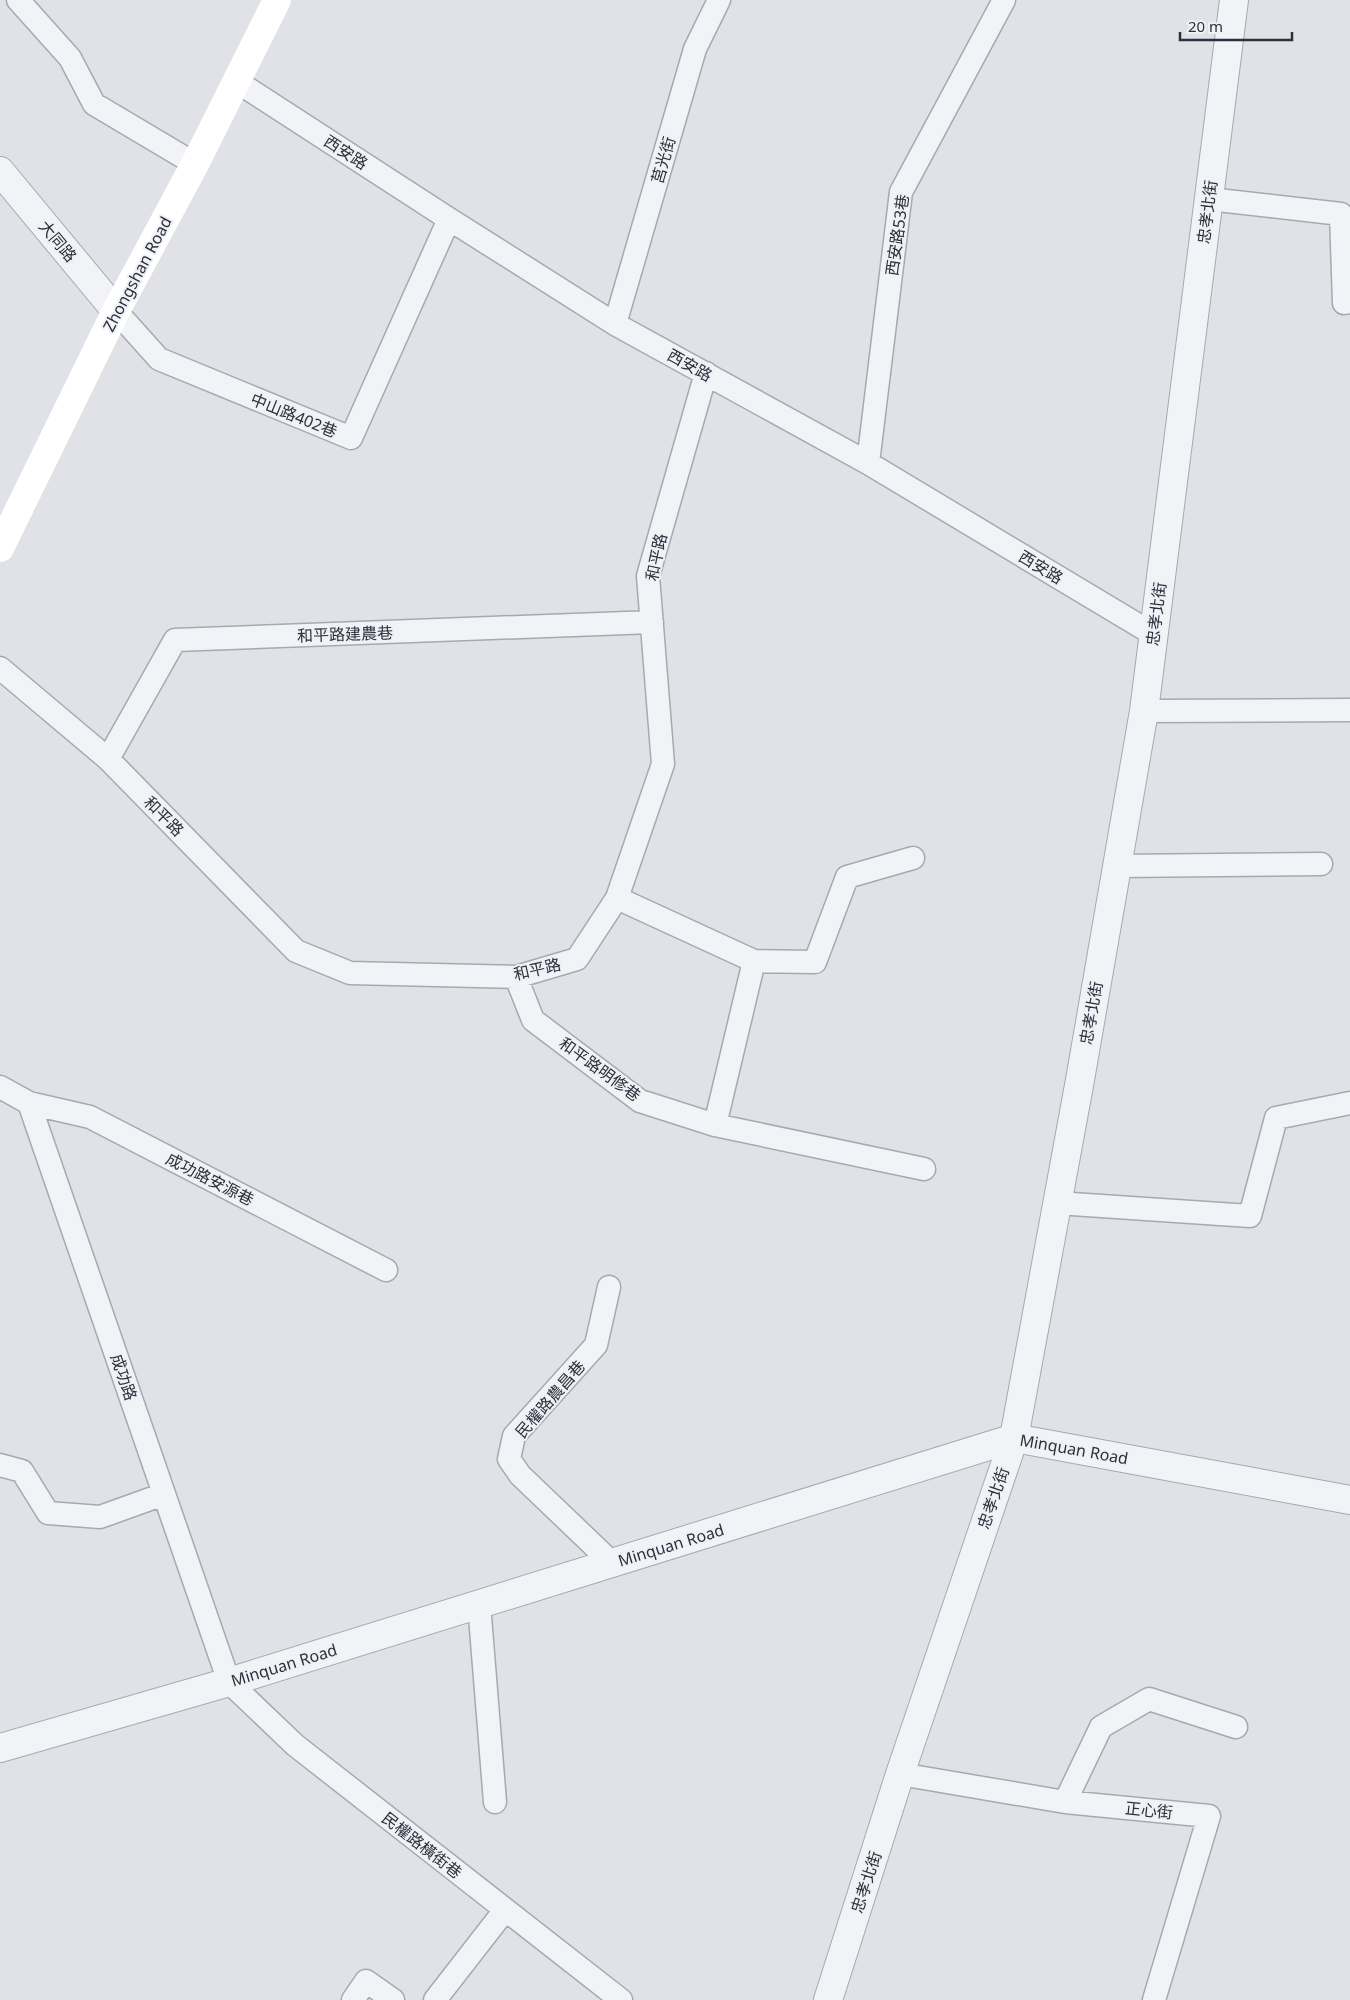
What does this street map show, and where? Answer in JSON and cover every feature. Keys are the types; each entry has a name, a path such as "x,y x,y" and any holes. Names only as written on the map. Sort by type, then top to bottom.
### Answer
{"main road":[{"name":"Zhongshan Road","path":"0,548 116,312 195,164 277,0"}],"street":[{"name":"忠孝北街","path":"828,2000 900,1774 1014,1438 1144,711 1234,0"},
{"name":"大同路","path":"0,171 116,312"},
{"name":"Minquan Road","path":"0,1748 229,1682 1014,1438 1350,1500"}],"lane":[{"path":"18,0 70,58 94,104 195,164"},
{"name":"莒光街","path":"615,324 695,49 720,0"},
{"name":"西安路53巷","path":"868,463 901,192 1004,0"},
{"name":"西安路","path":"236,81 615,324 868,463 1153,634"},
{"path":"1209,198 1341,214 1344,303 1350,302"},
{"name":"中山路402巷","path":"116,312 159,359 350,438 449,219"},
{"name":"和平路","path":"0,668 108,758 296,951 350,973 516,977 577,959 617,898 663,764 648,576 706,373"},
{"name":"和平路建農巷","path":"108,758 175,640 652,622"},
{"path":"1144,711 1350,710"},
{"path":"617,898 754,961 815,962 847,877 914,858"},
{"path":"1117,866 1320,864"},
{"path":"715,1125 754,961"},
{"name":"和平路明修巷","path":"516,977 534,1020 640,1101 715,1125 924,1168"},
{"path":"0,1087 29,1103"},
{"name":"成功路安源巷","path":"29,1103 90,1117 386,1270"},
{"name":"成功路","path":"29,1103 229,1682"},
{"path":"1056,1203 1250,1216 1276,1118 1350,1103"},
{"name":"民權路農昌巷","path":"609,1287 596,1346 514,1436 509,1459 520,1475 612,1563"},
{"path":"0,1466 22,1471 48,1513 100,1518 164,1494"},
{"path":"479,1604 495,1802"},
{"name":"民權路橫街巷","path":"229,1682 295,1745 621,2000"},
{"path":"1065,1802 1101,1728 1149,1698 1236,1727"},
{"name":"正心街","path":"900,1774 1065,1802 1209,1816 1154,2000"},
{"path":"435,2000 505,1910"},
{"path":"353,2000 366,1981 393,2000"}]}
